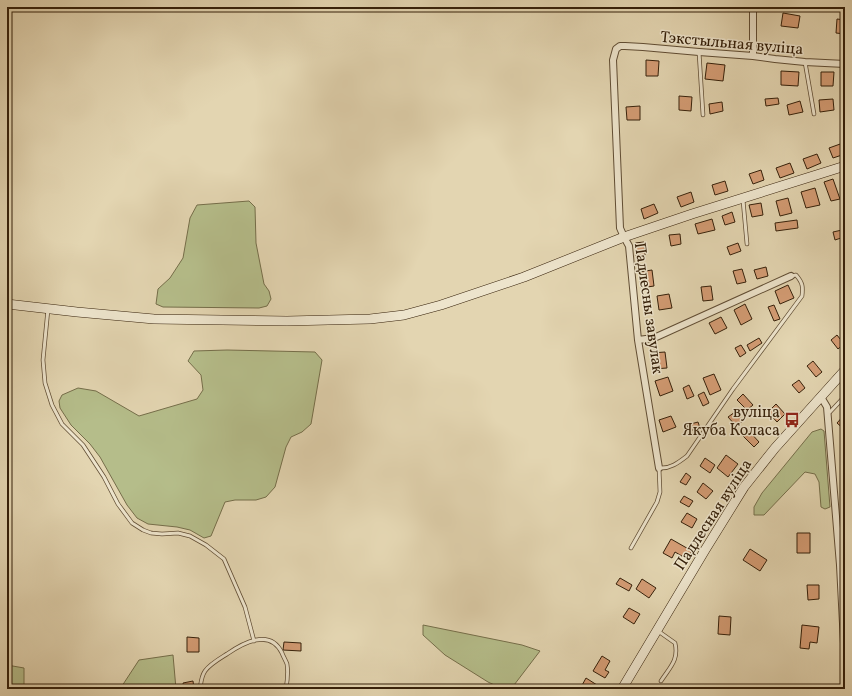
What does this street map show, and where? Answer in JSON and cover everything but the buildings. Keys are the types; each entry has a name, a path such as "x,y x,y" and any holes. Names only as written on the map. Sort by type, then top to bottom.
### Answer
{"street":[{"path":"753,7 753,56"},
{"name":"Тэкстыльная вуліца","path":"624,238 620,228 614,60 616,49 620,46 625,46 753,56 805,62 845,64"},
{"name":"Падлесны завулак","path":"659,468 638,340 629,246 624,238 692,214 845,166"},
{"path":"7,304 154,319 287,322 370,319 404,315 441,305 524,277 624,238"},
{"path":"638,340 654,338 791,276"},
{"name":"Падлесная вуліца","path":"622,689 744,486 775,448 845,370"},
{"path":"821,397 826,405 828,413 842,565 845,663"}],"lane":[{"path":"698,52 703,115"},
{"path":"805,62 814,114"},
{"path":"743,199 747,244"},
{"path":"631,548 657,502 660,492 659,468 665,468 677,464 687,456 733,389 802,296 803,290 801,280 796,275 791,276"},
{"path":"48,308 43,360 45,383 52,405 62,424 83,445 104,477 118,504 132,523 143,530 151,532 162,534 178,533 190,536 206,544 224,559 245,608 254,641"},
{"path":"828,413 845,396"},
{"path":"657,630 675,643 677,651 675,659 661,681"},
{"path":"200,689 202,677 206,670 215,662 237,647 259,639 267,639 275,643 280,650 287,664 286,689"}],"path":[{"path":"635,689 637,685"}],"green space":[{"path":"249,201 255,207 256,243 264,284 269,291 271,299 267,306 259,308 163,307 156,304 158,289 170,278 183,258 190,218 197,205"},
{"path":"227,350 315,352 322,360 311,424 302,432 291,437 286,447 275,487 266,497 256,500 235,500 225,502 211,536 204,538 190,530 148,524 137,518 127,505 100,457 90,444 71,425 60,408 59,401 62,395 78,388 96,391 139,416 197,399 203,390 201,375 188,361 194,351"},
{"path":"821,429 824,431 830,507 825,509 821,507 819,482 815,474 805,472 764,515 754,515 754,507 762,493 812,432"},
{"path":"423,625 522,645 540,651 511,689 503,689 488,682 445,655 423,635"},
{"path":"173,655 176,689 120,689 139,660"},
{"path":"7,665 24,668 24,689 7,689"}],"place":[{"name":"вуліца Якуба Коласа","path":"792,420"}]}
